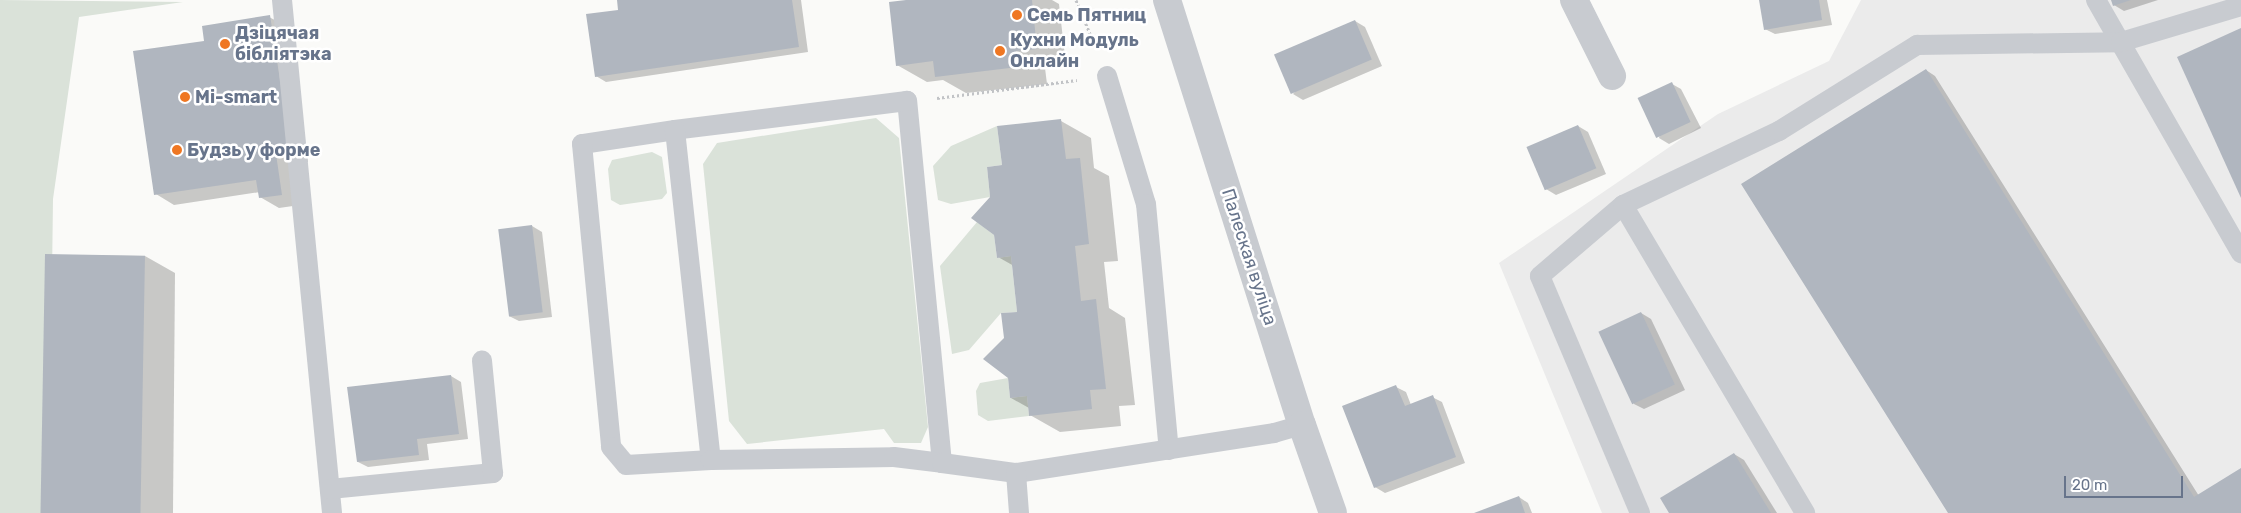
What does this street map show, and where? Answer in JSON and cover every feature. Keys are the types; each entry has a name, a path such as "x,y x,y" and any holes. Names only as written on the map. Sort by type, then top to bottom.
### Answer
{"street":[{"name":"Палеская вуліца","path":"1167,0 1302,426 1333,513"},
{"path":"1574,0 1612,76"}],"lane":[{"path":"282,0 332,513"},
{"path":"2096,0 2241,254"},
{"path":"1640,513 1540,276 1622,205 1779,131 1917,45 2121,42 2241,6"},
{"path":"1107,76 1146,204 1169,450"},
{"path":"942,463 907,101 675,130 582,144 611,447 626,464 711,460 894,457 1016,473 1274,433 1302,426"},
{"path":"675,130 711,460"},
{"path":"1622,205 1805,513"},
{"path":"330,489 493,474 482,361"},
{"path":"1016,473 1019,513"}],"path":[{"path":"907,101 1107,76 1076,0"}],"shaded area":[{"path":"0,0 183,2 79,17 53,199 49,513 0,513"},
{"path":"1861,0 2241,0 2241,513 1602,513 1499,263 1718,114 1829,61"},
{"path":"876,118 899,138 928,427 921,443 894,443 884,429 747,444 729,421 703,164 717,143"},
{"path":"997,126 1002,165 987,167 990,197 951,204 938,200 933,166 951,146"},
{"path":"652,152 662,157 667,193 662,199 620,205 611,200 608,169 612,160"},
{"path":"977,222 994,235 997,258 1011,256 1017,312 1001,313 969,350 952,354 940,266"},
{"path":"1008,378 1010,398 1027,396 1029,416 988,421 978,415 976,391 980,383"}],"building":[{"path":"617,0 792,0 799,47 595,77 586,14 618,10"},
{"path":"906,0 1032,0 1037,49 1016,51 1018,67 935,77 933,61 896,66 889,2"},
{"path":"1759,0 1819,0 1822,20 1764,30"},
{"path":"2111,0 2131,0 2113,6"},
{"path":"270,15 291,152 276,154 282,195 259,198 256,180 154,195 133,51 204,41 202,26"},
{"path":"1355,20 1372,60 1291,94 1274,54"},
{"path":"2241,28 2241,198 2177,57"},
{"path":"1926,69 2194,497 2241,468 2241,513 1948,513 1741,184"},
{"path":"1672,82 1691,122 1656,138 1638,98"},
{"path":"1061,119 1066,159 1080,158 1089,244 1075,246 1081,301 1096,299 1106,389 1090,390 1092,409 1029,416 1027,396 1010,398 1008,378 983,359 1004,338 1001,313 1017,312 1011,256 997,258 994,235 971,218 990,197 987,167 1002,165 997,126"},
{"path":"1578,125 1596,168 1545,190 1526,147"},
{"path":"532,225 543,312 509,316 498,229"},
{"path":"45,254 145,256 140,513 40,513"},
{"path":"1641,312 1675,385 1632,404 1598,332"},
{"path":"451,375 459,434 417,439 419,455 357,462 347,387"},
{"path":"1396,385 1405,406 1433,395 1456,457 1374,488 1342,406"},
{"path":"1734,453 1771,513 1669,513 1660,498"},
{"path":"1519,496 1525,513 1474,513"}],"place":[{"name":"Семь Пятниц","path":"1017,15"},
{"name":"Дзіцячая бібліятэка","path":"225,44"},
{"name":"Кухни Модуль Онлайн","path":"1000,51"},
{"name":"Mi-smart","path":"185,97"},
{"name":"Будзь у форме","path":"177,150"}]}
